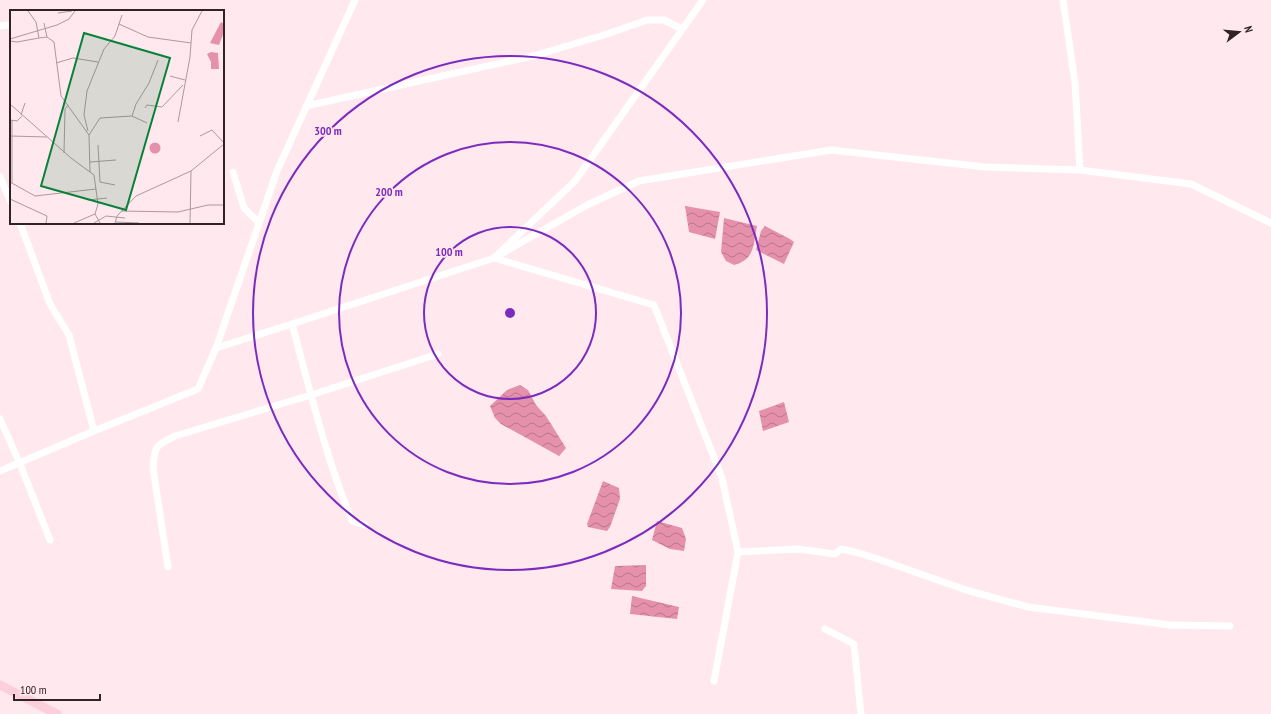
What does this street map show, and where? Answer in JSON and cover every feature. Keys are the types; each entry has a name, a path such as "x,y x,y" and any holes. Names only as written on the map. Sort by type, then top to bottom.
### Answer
{"main road":[{"path":"0,685 57,714"}],"street":[{"path":"0,471 20,464 94,431 198,390 216,348 258,222 277,171 355,0"},
{"path":"494,258 575,181 703,0"},
{"path":"1063,0 1075,83 1080,170"},
{"path":"306,106 537,55 607,34 647,20 664,20 682,29"},
{"path":"0,26 10,25"},
{"path":"216,348 494,258 587,205 639,181 831,150 985,167 1080,170 1191,184 1271,223"},
{"path":"233,172 244,208 258,222"},
{"path":"0,177 10,200"},
{"path":"20,224 50,304 69,335 94,431"},
{"path":"494,258 654,305 722,478 738,552 714,681"},
{"path":"292,324 311,395 342,495 352,521 365,525"},
{"path":"168,567 153,468 154,452 158,444 174,436 311,395 438,354"},
{"path":"0,419 20,464 50,540"},
{"path":"738,552 798,549 835,554 841,549 859,553 966,590 1028,607 1170,625 1230,626"},
{"path":"825,629 854,644 861,714"}],"water":[{"path":"685,206 720,212 715,239 689,232"},
{"path":"724,218 757,226 752,251 746,259 734,265 726,261 721,252"},
{"path":"765,226 794,242 784,264 756,250 761,231"},
{"path":"520,385 528,390 536,405 546,416 566,448 559,456 501,424 495,418 490,406 507,390"},
{"path":"784,402 789,422 763,431 759,411"},
{"path":"603,481 619,488 620,499 610,527 607,531 588,527 587,524"},
{"path":"657,521 682,528 686,539 684,551 670,549 652,540"},
{"path":"646,565 646,586 642,591 611,589 615,566"},
{"path":"632,596 679,607 677,619 630,614"}]}
